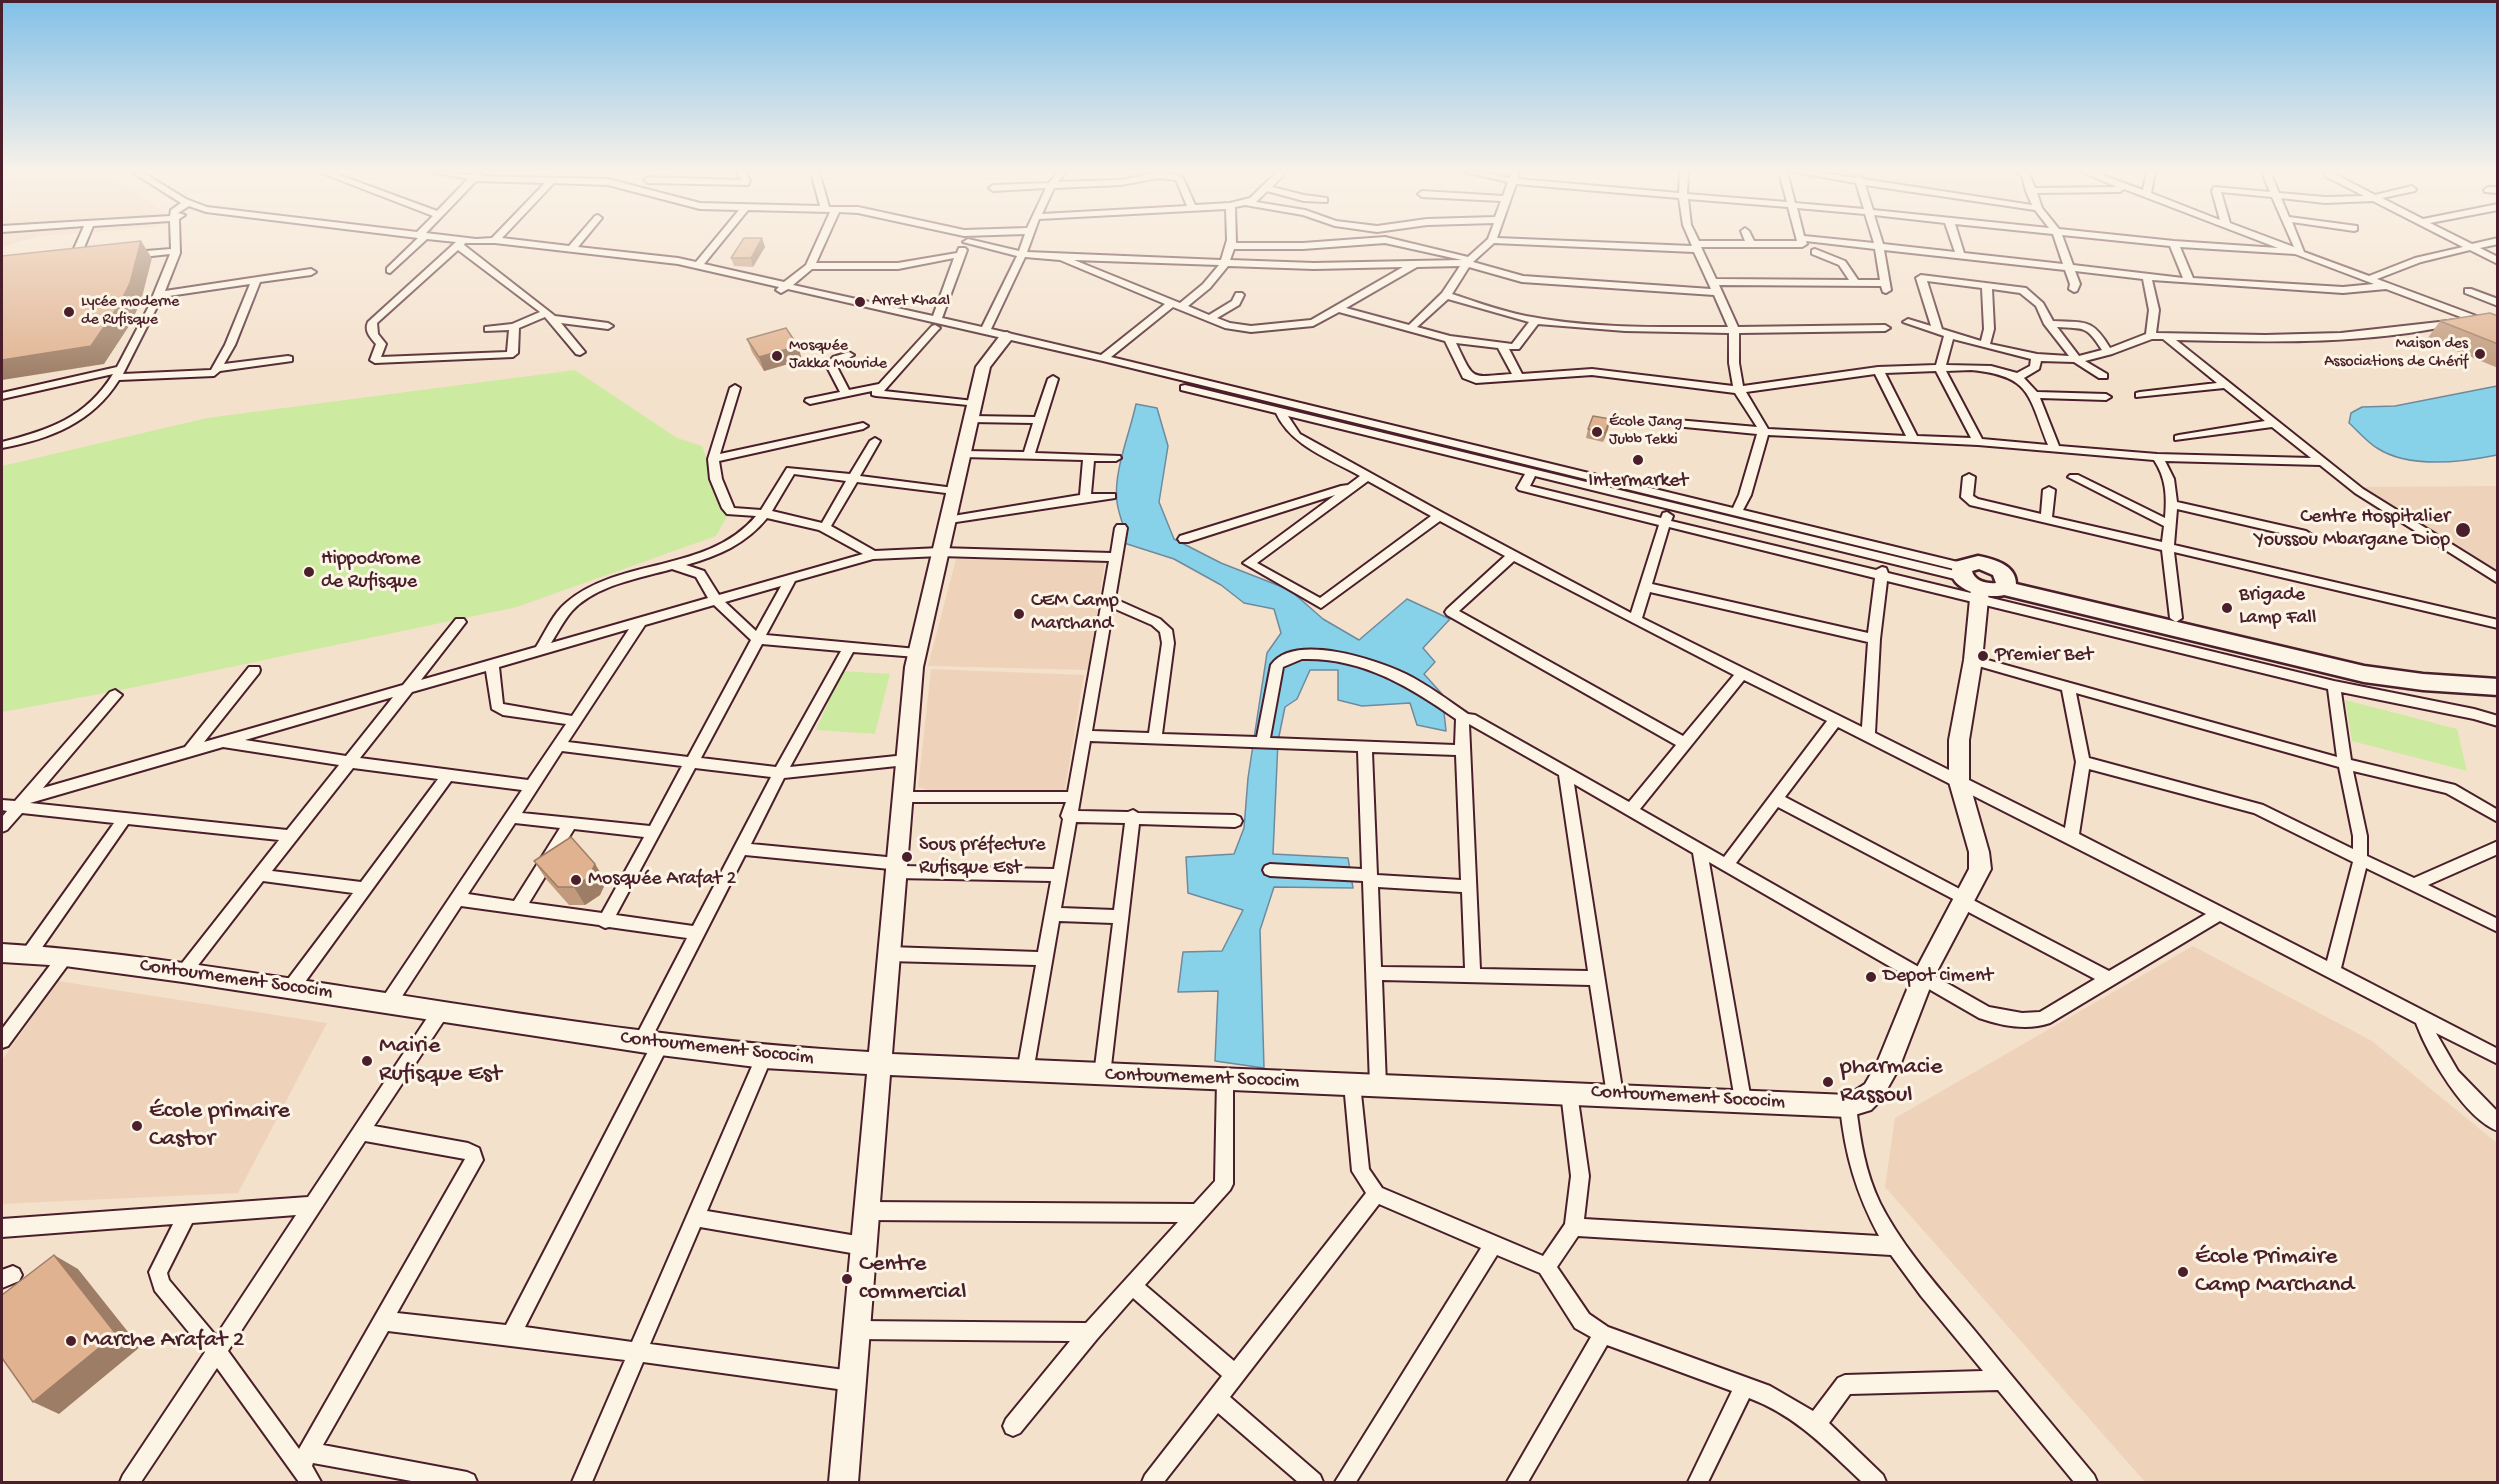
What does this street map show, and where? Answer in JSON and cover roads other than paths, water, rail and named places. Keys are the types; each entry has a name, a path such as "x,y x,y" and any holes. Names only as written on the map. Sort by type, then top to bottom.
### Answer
{"main road":[{"path":"2005,583 1999,569 1986,563 1971,562 1971,583 1993,591 2005,583 2176,618 2355,660 2423,670 2498,673"},
{"path":"2005,583 2364,674 2423,682 2498,687"}],"street":[{"path":"73,262 82,241"},
{"path":"2,445 32,437 71,420 98,402 119,373 157,295 175,251 175,241"},
{"path":"390,270 417,241"},
{"path":"452,241 483,241"},
{"path":"507,241 670,260 782,290"},
{"path":"572,248 578,241"},
{"path":"698,266 718,241"},
{"path":"782,290 810,266 821,241"},
{"path":"964,241 936,324 877,394 972,412 1039,420"},
{"path":"977,241 1022,254 1057,256 1314,266 1468,261"},
{"path":"985,331 1027,241"},
{"path":"1102,358 1215,280 1228,262 1233,241"},
{"path":"1232,246 1303,246 1368,241"},
{"path":"1390,241 1468,261 1522,279 1717,292"},
{"path":"1412,327 1446,295 1468,261 1491,241"},
{"path":"1535,241 1696,246 1800,246 1801,241"},
{"path":"1694,241 1734,329 1734,363 1739,390 1764,430 1745,495 1737,511"},
{"path":"1749,241 1751,245"},
{"path":"1837,241 2189,281 2343,290 2388,286"},
{"path":"1712,282 1854,281 1885,288 1878,241"},
{"path":"1956,241 1960,255"},
{"path":"2059,241 2074,289"},
{"path":"2149,241 2300,252"},
{"path":"2269,241 2498,328"},
{"path":"2295,241 2300,252"},
{"path":"2458,241 2498,261"},
{"path":"2369,279 2418,260 2497,241"},
{"path":"476,242 489,246 673,268 1102,358 1737,511 1971,583"},
{"path":"462,243 550,316 580,352"},
{"path":"462,243 373,322 371,327 373,335 381,344 375,360 509,355 513,353 514,327"},
{"path":"2174,244 2189,281"},
{"path":"118,257 175,251"},
{"path":"1815,252 1842,263 1854,281"},
{"path":"810,266 898,266 958,255"},
{"path":"1057,256 1176,306 1237,328 1303,325 1340,309 1415,264"},
{"path":"61,263 84,261"},
{"path":"157,295 311,272"},
{"path":"2147,277 2154,310 2151,336"},
{"path":"1936,329 1921,278 2023,290 2040,305 2049,324 2076,359 2103,376"},
{"path":"2,396 119,373 214,373 256,280"},
{"path":"1985,344 1989,329 1987,285"},
{"path":"2468,291 2498,303"},
{"path":"1209,319 1236,303 1239,295"},
{"path":"1446,295 1536,321 1644,328 1885,328"},
{"path":"1340,309 1449,339 1502,346 1518,346 1536,321"},
{"path":"488,329 514,327 550,316 608,326"},
{"path":"1908,322 2036,357 2076,359 2108,352 2151,336 2299,339 2345,337 2420,329 2472,318"},
{"path":"936,324 985,331 1004,339 1280,411 1884,558 2334,686 2474,714 2498,721"},
{"path":"2049,324 2087,326 2095,331 2108,352"},
{"path":"1950,333 1940,369 1978,442"},
{"path":"2166,337 2360,491 2498,579"},
{"path":"843,1482 896,868 917,653 983,367 1004,339"},
{"path":"1449,339 1470,378 1481,380 1592,372 1739,390 1878,370 1991,369 2018,376 2034,395 2055,449"},
{"path":"1502,346 1519,377"},
{"path":"846,394 831,365 837,359 849,355"},
{"path":"2018,376 2035,367 2036,357"},
{"path":"217,369 288,359"},
{"path":"1878,370 1913,440"},
{"path":"1028,456 1053,379"},
{"path":"2140,395 2226,385"},
{"path":"810,401 882,386"},
{"path":"735,388 713,459 716,479 728,508 731,511 765,513 825,527 853,540 873,555"},
{"path":"2034,395 2106,397"},
{"path":"1280,411 1286,424 1296,436 1438,516 1514,554 1635,620 2071,837 2498,1057"},
{"path":"1654,421 1803,435 1978,442 2157,457 2325,462"},
{"path":"2180,438 2276,423"},
{"path":"713,459 863,426"},
{"path":"825,527 875,441"},
{"path":"963,454 1116,458"},
{"path":"2157,457 2168,471 2172,504 2168,548 2176,618"},
{"path":"1085,498 1089,458"},
{"path":"541,649 571,605 603,588 640,573 675,566 741,538 765,513 791,470 954,491"},
{"path":"1531,473 1523,488 1664,524 1881,578 1971,583"},
{"path":"1368,476 1249,563 1321,604 1438,516"},
{"path":"1969,477 1967,497 1970,500 2046,520 2498,624"},
{"path":"2074,477 2170,525"},
{"path":"1184,539 1355,485"},
{"path":"2046,520 2049,490"},
{"path":"947,521 1085,498 1111,496"},
{"path":"2172,504 2306,535"},
{"path":"1635,620 1669,507"},
{"path":"1025,1072 1068,816 1121,528"},
{"path":"2,805 22,802 190,750 873,555 940,552 1116,557"},
{"path":"1514,554 1451,612 1686,744"},
{"path":"1868,736 1874,639 1884,558"},
{"path":"675,566 700,574 715,599 757,639 917,653"},
{"path":"605,922 791,578"},
{"path":"1971,583 1973,660 1959,740 1959,782 1979,852 1980,869 1924,975 1887,1068 1873,1092 1862,1102 1848,1106 1849,1133 1859,1175 1893,1246 2087,1482"},
{"path":"1647,586 1874,639"},
{"path":"1107,601 1156,622 1166,630 1168,643 1155,739"},
{"path":"389,1002 642,620"},
{"path":"183,972 460,622"},
{"path":"512,1335 651,1044 698,933 780,773 849,648"},
{"path":"1263,742 1277,665 1288,656 1302,653 1350,658 1385,667 1409,679 1466,718 1475,719 1985,1012 2026,1021 2044,1018 2220,914"},
{"path":"1973,660 2345,764 2450,789 2498,817"},
{"path":"492,663 497,706 503,710 575,721"},
{"path":"190,750 254,670"},
{"path":"1630,810 1742,673"},
{"path":"2332,972 2360,861 2360,836 2345,764 2334,686"},
{"path":"2068,687 2083,762 2071,837"},
{"path":"2,826 115,695"},
{"path":"1466,718 1461,722 1473,976"},
{"path":"1727,864 1835,721"},
{"path":"1083,736 1462,750"},
{"path":"219,742 532,786"},
{"path":"559,746 780,773 906,760"},
{"path":"1365,747 1378,1085"},
{"path":"2083,762 2258,809 2320,837 2360,861 2498,926"},
{"path":"1565,771 1615,1095"},
{"path":"291,988 448,775"},
{"path":"903,797 1072,797"},
{"path":"1776,800 2111,980"},
{"path":"22,802 125,818 291,836"},
{"path":"1068,816 1133,816 1235,821"},
{"path":"1102,1075 1133,816"},
{"path":"511,817 652,832"},
{"path":"29,954 125,818"},
{"path":"518,908 570,823"},
{"path":"2414,885 2464,860 2498,847"},
{"path":"1699,848 1743,1100"},
{"path":"743,849 896,868 1058,875"},
{"path":"1270,870 1468,886"},
{"path":"260,875 363,888"},
{"path":"457,899 605,922 698,933"},
{"path":"1052,914 1121,917"},
{"name":"Contournement Sococim","path":"2,953 65,957 183,972 651,1044 764,1057 1025,1072 1848,1106"},
{"path":"889,954 1045,959"},
{"path":"2,1041 65,957"},
{"path":"1373,973 1597,978"},
{"path":"130,1482 441,1011"},
{"path":"2423,1019 2432,1047 2450,1074 2498,1122"},
{"path":"582,1482 764,1057"},
{"path":"1013,1426 1090,1332 1224,1184 1225,1080"},
{"path":"1352,1084 1361,1171 1376,1194 1546,1267 1582,1321 1603,1334 1770,1396 1816,1424 1871,1480"},
{"path":"1546,1267 1574,1227 1580,1176 1569,1093"},
{"path":"307,1467 384,1321 474,1160 473,1154 468,1151 361,1132"},
{"path":"1152,1482 1376,1194"},
{"path":"2,1228 314,1205"},
{"path":"866,1211 1198,1213"},
{"path":"187,1214 158,1272 161,1285 307,1467 467,1482"},
{"path":"696,1218 863,1246"},
{"path":"1574,1227 1893,1246"},
{"path":"1345,1482 1494,1243"},
{"path":"1132,1286 1235,1376"},
{"path":"384,1321 512,1335 852,1381"},
{"path":"856,1330 1090,1332"},
{"path":"1517,1482 1603,1334"},
{"path":"1816,1424 1845,1385 2002,1380"},
{"path":"1698,1482 1744,1387"},
{"path":"1217,1400 1312,1482"}],"water":[{"path":"2497,386 2497,455 2436,462 2404,459 2377,448 2349,423 2351,413 2362,407 2395,406"},
{"path":"1136,404 1157,408 1168,446 1159,502 1174,539 1221,563 1290,590 1323,619 1359,640 1407,599 1450,619 1423,648 1435,662 1424,674 1442,694 1446,731 1417,725 1410,703 1362,706 1338,700 1338,670 1310,670 1297,699 1285,707 1278,741 1273,854 1348,858 1353,888 1274,887 1260,930 1264,1068 1215,1061 1218,991 1178,992 1183,952 1222,951 1243,910 1188,893 1186,857 1234,854 1244,828 1248,778 1267,653 1281,633 1274,609 1244,603 1221,585 1174,559 1124,543 1124,531 1117,502 1117,478"}],"place":[{"name":"Arret Khaal","path":"860,302"},
{"name":"Lycée moderne de Rufisque","path":"69,312"},
{"name":"Maison des Associations de Chérif","path":"2480,354"},
{"name":"Mosquée Jakka Mouride","path":"777,356"},
{"name":"École Jang Jubb Tekki","path":"1597,432"},
{"name":"Intermarket","path":"1638,460"},
{"name":"Centre Hospitalier Youssou Mbargane Diop","path":"2463,530"},
{"name":"Hippodrome de Rufisque","path":"309,572"},
{"name":"Brigade Lamp Fall","path":"2227,608"},
{"name":"CEM Camp Marchand","path":"1019,614"},
{"name":"Premier Bet","path":"1983,656"},
{"name":"Sous préfecture Rufisque Est","path":"907,857"},
{"name":"Mosquée Arafat 2","path":"576,880"},
{"name":"Depot ciment","path":"1871,977"},
{"name":"Mairie Rufisque Est","path":"367,1061"},
{"name":"pharmacie Rassoul","path":"1828,1082"},
{"name":"École primaire Castor","path":"137,1126"},
{"name":"École Primaire Camp Marchand","path":"2183,1272"},
{"name":"Centre commercial","path":"847,1279"},
{"name":"Marche Arafat 2","path":"71,1341"}]}
